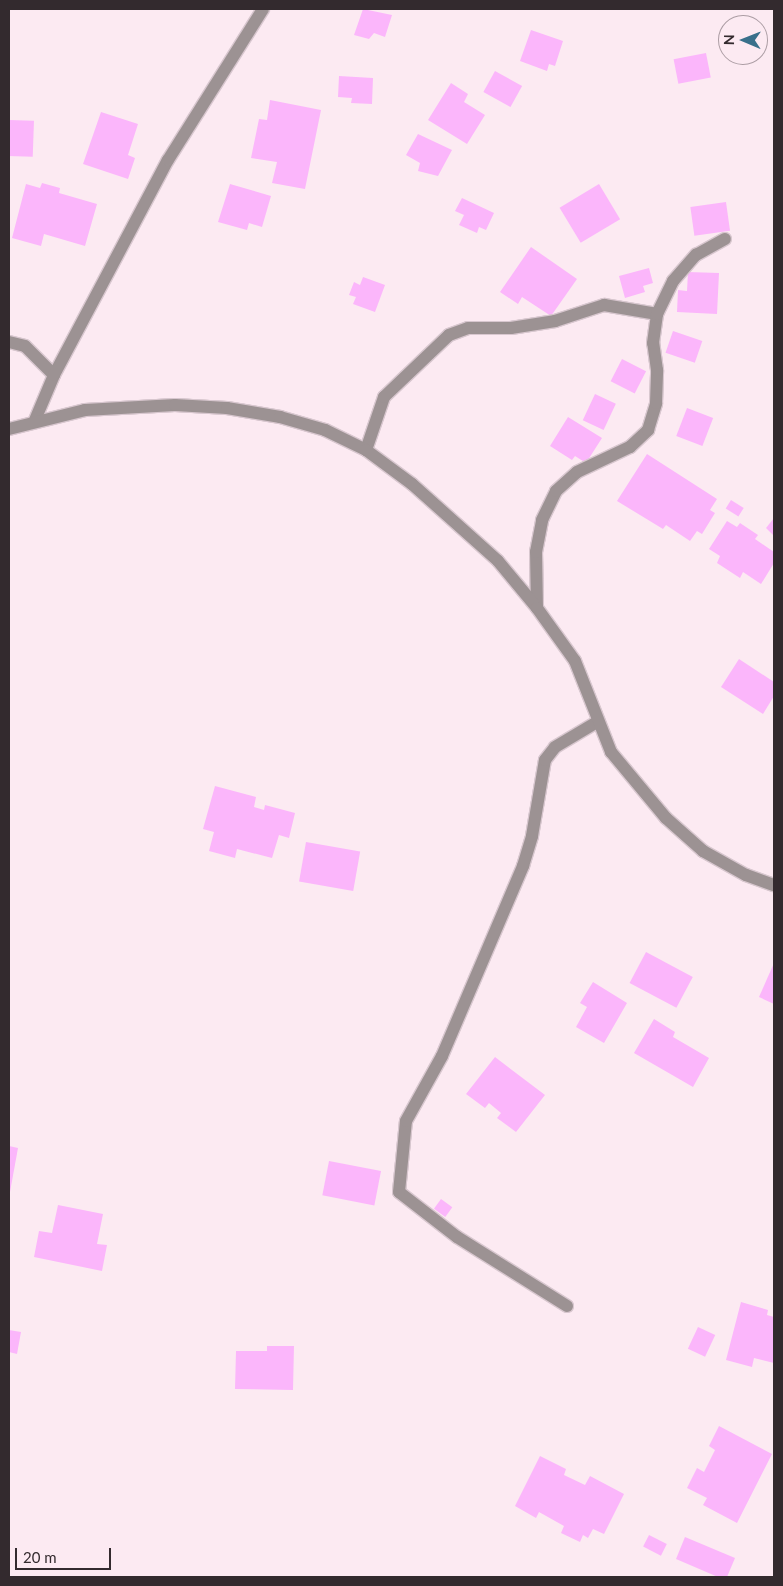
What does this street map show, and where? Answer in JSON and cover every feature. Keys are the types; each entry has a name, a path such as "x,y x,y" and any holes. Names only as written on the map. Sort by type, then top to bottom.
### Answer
{"street":[{"path":"35,420 54,375 168,160 263,9"},
{"path":"537,608 536,552 542,520 556,491 578,472 630,447 648,430 656,403 657,370 653,343 657,314 674,281 696,255 725,239"},
{"path":"366,450 384,397 449,335 468,328 511,328 555,320 604,305 657,314"},
{"path":"9,342 25,346 54,375"},
{"path":"9,429 35,420 85,410 135,406 227,408 280,417 325,430 366,450 412,484 498,561 537,608 575,661 588,688 597,722 612,752 666,818 703,850 746,875 774,885"},
{"path":"567,1306 456,1237 399,1192 406,1120 442,1056 523,866 532,836 545,760 555,746 597,722"}],"building":[{"path":"363,9 392,15 385,37 374,33 369,39 354,35"},
{"path":"531,30 563,41 555,66 549,64 547,71 520,61"},
{"path":"706,53 711,78 678,84 674,59"},
{"path":"495,71 522,86 510,107 483,92"},
{"path":"339,76 373,78 372,104 351,103 352,98 338,97"},
{"path":"451,83 468,94 464,102 485,115 467,144 428,120"},
{"path":"270,100 321,110 305,189 272,183 277,162 251,158 259,119 267,120"},
{"path":"101,112 138,124 128,155 135,158 128,179 83,164"},
{"path":"9,120 34,121 33,157 9,156"},
{"path":"418,134 452,150 438,176 418,171 420,163 406,155"},
{"path":"42,183 60,188 59,193 97,204 85,246 44,234 41,246 12,238 26,184 40,188"},
{"path":"230,184 271,196 262,227 249,223 247,230 218,222"},
{"path":"599,184 620,219 581,243 560,208"},
{"path":"462,198 494,213 486,230 479,227 477,233 459,225 464,215 455,211"},
{"path":"726,202 730,231 694,236 690,207"},
{"path":"531,247 577,279 551,316 522,297 518,304 500,292"},
{"path":"649,268 653,283 643,286 645,292 625,298 619,276"},
{"path":"688,272 719,273 717,314 677,312 678,290 687,291"},
{"path":"363,277 385,285 375,312 353,304 356,297 349,295 354,282 360,285"},
{"path":"673,331 702,341 695,363 666,353"},
{"path":"622,359 646,371 635,394 611,381"},
{"path":"595,394 616,404 604,430 583,420"},
{"path":"687,408 713,418 702,446 676,436"},
{"path":"568,417 602,438 586,463 575,456 572,460 550,446"},
{"path":"647,454 717,499 710,510 715,513 702,534 697,531 690,541 666,525 663,529 617,501"},
{"path":"731,500 744,508 738,516 726,508"},
{"path":"774,518 774,536 766,528"},
{"path":"727,521 737,527 740,523 758,535 755,539 774,552 774,563 761,584 743,572 740,578 717,563 720,556 709,549"},
{"path":"739,659 774,682 774,696 763,714 721,687"},
{"path":"215,786 256,797 254,807 264,810 265,805 295,813 289,838 279,835 272,858 237,849 235,858 209,851 214,832 203,829"},
{"path":"306,842 360,852 353,891 299,881"},
{"path":"646,952 693,977 676,1008 630,983"},
{"path":"774,963 774,1004 759,997"},
{"path":"593,982 627,1003 604,1043 576,1027 587,1007 580,1003"},
{"path":"654,1019 675,1032 673,1037 709,1058 693,1087 634,1053"},
{"path":"495,1057 545,1095 516,1132 497,1118 501,1113 489,1103 485,1108 466,1094"},
{"path":"9,1146 18,1148 10,1192 9,1192"},
{"path":"329,1161 381,1171 374,1205 322,1195"},
{"path":"441,1199 452,1207 445,1217 434,1209"},
{"path":"58,1205 103,1214 97,1244 107,1245 102,1271 34,1257 39,1231 52,1233"},
{"path":"741,1302 768,1310 767,1315 774,1317 774,1363 754,1358 752,1367 726,1360"},
{"path":"698,1327 715,1335 705,1357 688,1349"},
{"path":"9,1330 21,1332 17,1354 9,1352"},
{"path":"267,1346 294,1346 293,1390 235,1389 236,1351 267,1351"},
{"path":"719,1426 772,1454 737,1523 703,1505 707,1498 687,1488 697,1468 704,1472 715,1450 709,1446"},
{"path":"540,1456 566,1469 564,1475 585,1485 590,1476 624,1494 604,1534 593,1529 588,1538 583,1535 580,1542 561,1533 564,1526 539,1512 536,1518 515,1506"},
{"path":"649,1535 667,1544 661,1556 643,1547"},
{"path":"685,1537 735,1558 727,1577 718,1577 676,1559"}]}
